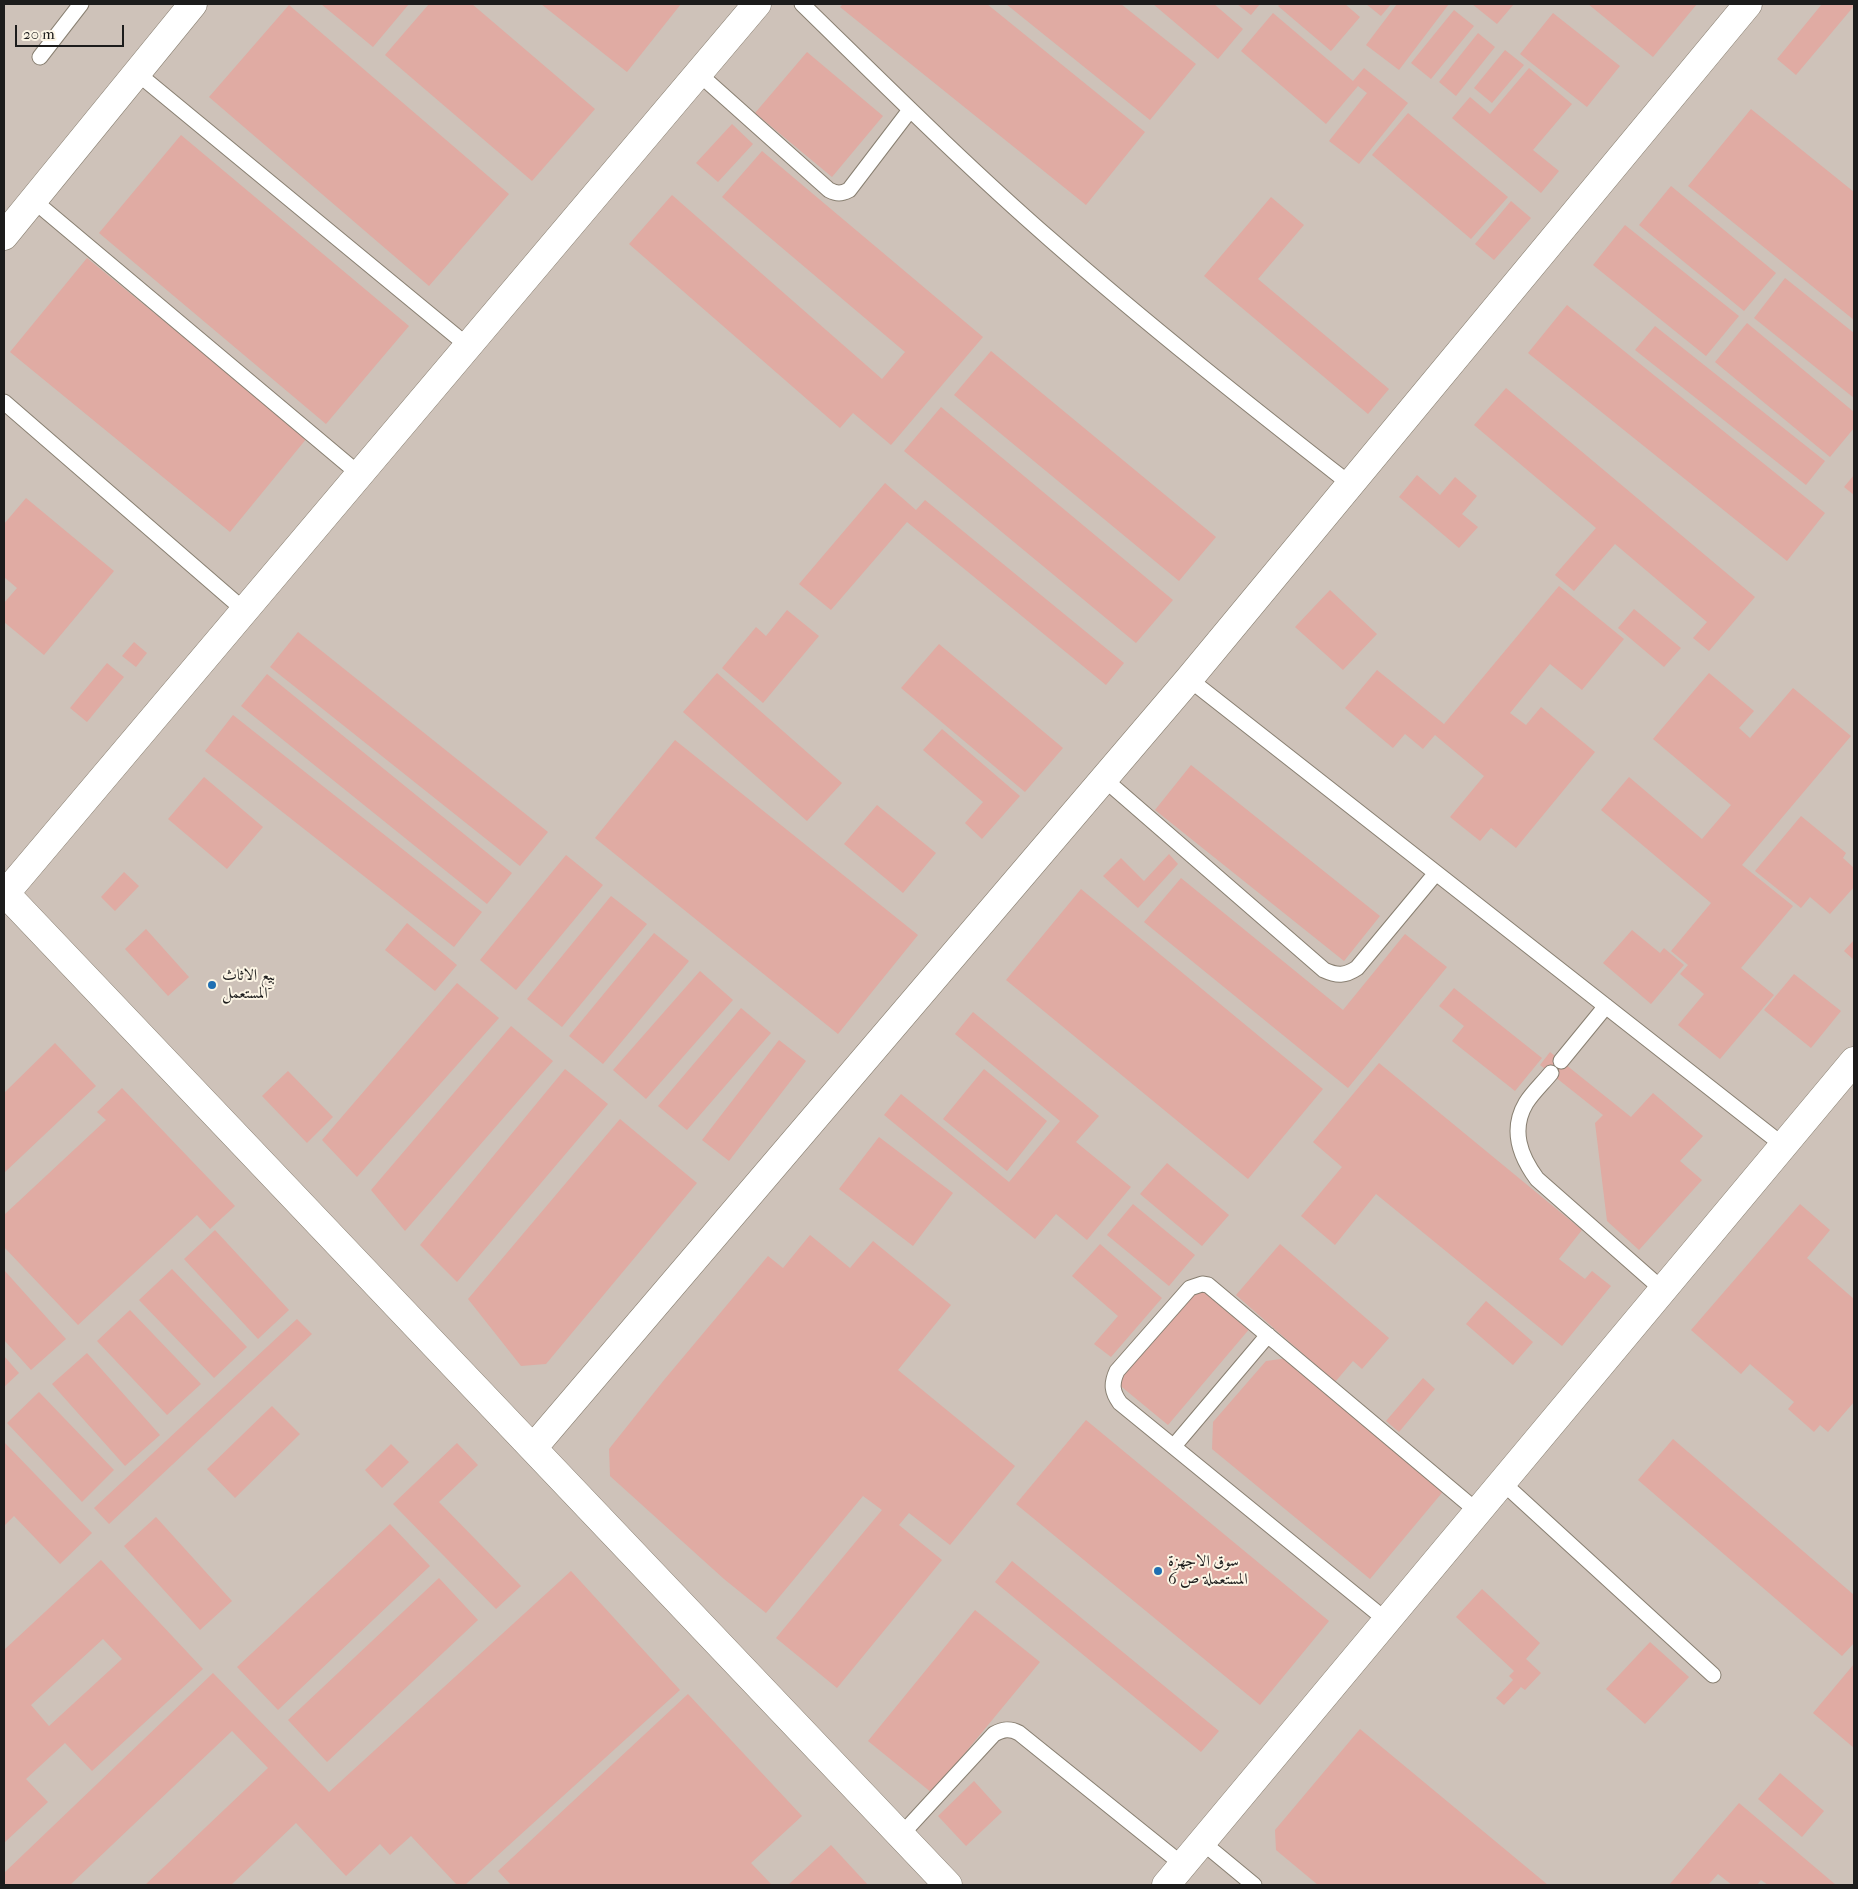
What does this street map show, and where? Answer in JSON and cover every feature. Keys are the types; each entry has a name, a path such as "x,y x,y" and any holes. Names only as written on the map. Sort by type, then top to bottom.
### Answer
{"street":[{"path":"4,236 193,4"},
{"path":"757,4 5,893 948,1885"},
{"path":"533,1448 1189,679 1748,4"},
{"path":"1175,1875 1854,1061"}],"lane":[{"path":"40,57 81,4"},
{"path":"802,4 910,110 1051,240 1199,365 1350,484"},
{"path":"136,73 468,346"},
{"path":"698,73 829,190 835,193 849,190 910,110"},
{"path":"33,200 359,474"},
{"path":"4,402 244,610"},
{"path":"1189,679 1784,1146"},
{"path":"1103,778 1324,970 1332,974 1350,973 1358,968 1436,873"},
{"path":"1561,1061 1606,1006"},
{"path":"1551,1073 1526,1103 1520,1118 1517,1134 1520,1150 1527,1166 1537,1179 1662,1290"},
{"path":"1386,1620 1120,1404 1112,1388 1113,1379 1118,1371 1190,1288 1202,1284 1213,1288 1477,1511"},
{"path":"1174,1446 1268,1335"},
{"path":"1502,1482 1713,1675"},
{"path":"901,1835 994,1734 1000,1730 1013,1730 1019,1733 1175,1875"},
{"path":"1202,1842 1254,1885"}],"shaded area":[{"path":"4,4 1854,4 1854,1885 4,1885"}],"building":[{"path":"321,4 409,4 373,47"},
{"path":"429,4 472,4 595,109 532,181 385,55"},
{"path":"541,4 681,4 627,72"},
{"path":"843,4 987,4 1145,132 1086,205 840,7"},
{"path":"1006,4 1121,4 1196,64 1150,120"},
{"path":"1153,4 1214,4 1243,29 1218,59"},
{"path":"1237,4 1260,4 1251,15"},
{"path":"1280,4 1345,4 1360,17 1331,51 1278,6"},
{"path":"1366,4 1391,4 1381,16"},
{"path":"1397,4 1449,4 1399,70 1366,45"},
{"path":"1472,4 1514,4 1497,24"},
{"path":"1588,4 1697,4 1653,57"},
{"path":"1822,4 1854,4 1854,6 1796,75 1777,59"},
{"path":"289,5 509,194 429,286 209,97"},
{"path":"1454,10 1474,26 1431,79 1411,63"},
{"path":"1273,13 1353,81 1364,68 1408,103 1359,164 1329,141 1367,93 1358,86 1326,124 1241,51"},
{"path":"1553,13 1620,66 1587,107 1520,54"},
{"path":"1478,33 1495,47 1456,96 1439,82"},
{"path":"1505,50 1524,65 1492,103 1474,88"},
{"path":"807,52 883,116 832,177 755,113"},
{"path":"1529,68 1572,104 1533,150 1559,171 1541,193 1452,118 1470,97 1490,114"},
{"path":"1751,109 1854,192 1854,320 1688,186"},
{"path":"1408,113 1508,197 1471,239 1372,155"},
{"path":"732,124 753,144 718,182 696,163"},
{"path":"181,135 409,326 326,424 99,233"},
{"path":"762,151 983,337 891,445 853,413 840,428 629,244 672,195 882,379 905,352 722,197"},
{"path":"1671,186 1776,273 1744,311 1639,225"},
{"path":"1271,197 1304,225 1258,279 1389,389 1368,414 1204,276"},
{"path":"1511,201 1531,218 1494,260 1475,244"},
{"path":"1625,225 1739,316 1706,356 1593,265"},
{"path":"87,258 307,438 230,532 10,352"},
{"path":"1785,278 1854,333 1854,398 1754,318"},
{"path":"1567,305 1825,513 1787,561 1528,353"},
{"path":"1747,323 1854,412 1854,428 1830,457 1715,362"},
{"path":"1655,326 1825,461 1806,485 1635,350"},
{"path":"991,351 1216,537 1179,581 954,395"},
{"path":"1506,388 1755,597 1709,651 1693,638 1707,622 1615,544 1574,591 1555,575 1596,528 1474,425"},
{"path":"941,407 1173,600 1136,643 904,451"},
{"path":"1417,475 1440,495 1455,477 1477,496 1462,514 1478,527 1459,548 1399,497"},
{"path":"1854,475 1854,495 1844,487"},
{"path":"885,483 916,510 925,500 1124,663 1106,685 907,522 831,610 799,584"},
{"path":"26,498 114,571 44,655 4,622 4,603 17,588 4,577 4,524"},
{"path":"1559,586 1624,639 1582,690 1550,664 1510,713 1526,725 1541,707 1595,752 1516,848 1491,828 1480,841 1450,817 1484,776 1435,735 1423,749 1405,734 1393,748 1345,708 1377,670 1444,724"},
{"path":"1330,590 1377,634 1343,670 1295,627"},
{"path":"1634,609 1681,648 1664,667 1618,628"},
{"path":"787,610 819,636 763,703 722,668 756,627 766,636"},
{"path":"298,632 548,832 520,866 270,667"},
{"path":"134,642 147,653 136,667 122,656"},
{"path":"939,644 1063,748 1025,792 901,688"},
{"path":"107,663 124,677 87,722 70,708"},
{"path":"717,673 842,783 807,821 683,712"},
{"path":"1709,673 1754,711 1739,728 1750,738 1793,688 1851,736 1742,865 1793,906 1741,968 1774,995 1720,1059 1678,1025 1704,994 1680,974 1688,965 1671,951 1711,903 1601,810 1629,777 1702,839 1731,805 1653,739"},
{"path":"267,674 512,873 487,904 241,706"},
{"path":"233,715 482,912 454,947 205,751"},
{"path":"942,729 1020,796 982,839 965,823 983,802 923,750"},
{"path":"675,740 918,935 838,1034 595,838"},
{"path":"1191,765 1380,916 1344,961 1155,810"},
{"path":"204,777 263,827 227,869 168,819"},
{"path":"877,805 936,853 903,893 844,844"},
{"path":"1801,816 1846,853 1843,858 1854,868 1854,887 1830,914 1810,897 1801,908 1755,871"},
{"path":"1169,854 1178,864 1138,908 1103,876 1121,858 1144,881"},
{"path":"566,855 603,885 516,990 480,960"},
{"path":"124,872 139,886 115,911 101,897"},
{"path":"1181,878 1343,1010 1405,934 1447,967 1348,1088 1144,922"},
{"path":"1081,889 1323,1089 1248,1179 1006,980"},
{"path":"611,896 647,924 562,1027 527,999"},
{"path":"407,923 457,965 435,991 385,950"},
{"path":"146,929 189,977 168,996 125,949"},
{"path":"1632,930 1660,953 1664,948 1684,965 1651,1004 1603,963"},
{"path":"654,933 689,961 603,1064 569,1036"},
{"path":"1854,940 1854,960 1844,951"},
{"path":"700,971 733,1000 646,1099 613,1070"},
{"path":"1794,974 1841,1011 1811,1048 1764,1010"},
{"path":"457,983 499,1018 357,1177 322,1140"},
{"path":"1454,988 1542,1058 1515,1091 1452,1041 1464,1026 1439,1006"},
{"path":"741,1008 771,1033 687,1130 658,1106"},
{"path":"973,1012 1099,1116 1076,1142 1131,1187 1087,1240 1056,1214 1035,1239 884,1115 901,1094 1009,1182 1060,1121 955,1034"},
{"path":"511,1026 553,1061 405,1231 371,1190"},
{"path":"779,1040 806,1061 729,1161 702,1140"},
{"path":"55,1043 96,1086 4,1173 4,1093"},
{"path":"1550,1052 1631,1117 1653,1093 1703,1136 1680,1161 1702,1180 1639,1250 1607,1221 1595,1123 1603,1115 1540,1065"},
{"path":"1379,1063 1582,1230 1559,1259 1585,1279 1592,1271 1611,1286 1562,1346 1376,1194 1335,1245 1301,1216 1342,1167 1313,1142"},
{"path":"565,1069 608,1104 457,1282 420,1245"},
{"path":"984,1069 1047,1121 1007,1171 943,1119"},
{"path":"288,1071 333,1117 307,1143 262,1096"},
{"path":"122,1088 235,1206 210,1229 197,1215 78,1325 4,1247 4,1215 106,1120 97,1112"},
{"path":"620,1119 697,1183 546,1364 521,1366 468,1299"},
{"path":"879,1137 953,1193 913,1246 839,1189"},
{"path":"1167,1163 1229,1215 1202,1246 1140,1194"},
{"path":"1133,1204 1195,1255 1169,1286 1107,1235"},
{"path":"1800,1204 1830,1230 1807,1258 1854,1299 1854,1402 1828,1432 1820,1425 1814,1432 1788,1409 1794,1402 1750,1364 1741,1374 1691,1330"},
{"path":"215,1230 289,1310 258,1339 184,1259"},
{"path":"810,1235 850,1268 873,1241 951,1305 898,1370 1015,1466 950,1545 909,1513 899,1525 942,1560 837,1688 776,1638 882,1510 863,1496 766,1613 724,1579 610,1476 609,1449 664,1380 768,1256 783,1268"},
{"path":"1100,1244 1162,1298 1111,1357 1094,1344 1118,1316 1072,1276"},
{"path":"1280,1244 1389,1338 1362,1369 1353,1361 1335,1382 1236,1295"},
{"path":"172,1269 247,1347 214,1378 139,1300"},
{"path":"4,1270 66,1339 31,1370 4,1340"},
{"path":"1201,1284 1251,1327 1168,1425 1117,1383"},
{"path":"1486,1301 1533,1342 1513,1365 1466,1324"},
{"path":"130,1310 201,1384 167,1415 97,1341"},
{"path":"297,1319 312,1334 109,1524 94,1508"},
{"path":"87,1353 160,1435 125,1466 52,1384"},
{"path":"4,1356 19,1373 4,1387"},
{"path":"1288,1358 1446,1488 1370,1579 1212,1449 1213,1422 1266,1361"},
{"path":"1423,1378 1435,1389 1399,1432 1386,1421"},
{"path":"39,1392 114,1470 82,1502 7,1423"},
{"path":"272,1406 300,1434 235,1498 207,1469"},
{"path":"1086,1420 1329,1621 1260,1705 1016,1504"},
{"path":"1673,1439 1854,1595 1854,1643 1842,1656 1638,1480"},
{"path":"4,1442 92,1533 60,1564 14,1516 4,1526"},
{"path":"457,1443 478,1465 439,1502 521,1586 496,1609 393,1504"},
{"path":"391,1444 409,1462 382,1488 365,1470"},
{"path":"156,1517 232,1601 200,1630 124,1546"},
{"path":"390,1524 430,1566 278,1710 237,1667"},
{"path":"101,1560 203,1669 92,1771 65,1743 26,1779 48,1802 4,1843 4,1650","holes":["103,1639 122,1659 49,1726 31,1705"]},
{"path":"1012,1561 1219,1731 1201,1752 995,1582"},
{"path":"571,1571 680,1690 465,1885 457,1885 411,1836 390,1855 380,1844 346,1876 296,1823 231,1885 145,1885 268,1768 232,1731 70,1885 4,1885 4,1873 213,1673 329,1792"},
{"path":"439,1578 478,1620 327,1762 288,1720"},
{"path":"1482,1589 1540,1643 1526,1659 1541,1673 1525,1690 1521,1687 1504,1705 1496,1698 1513,1680 1509,1676 1514,1671 1456,1617"},
{"path":"975,1610 1040,1662 932,1793 868,1741"},
{"path":"1650,1642 1689,1677 1645,1724 1606,1689"},
{"path":"1854,1664 1854,1748 1813,1713"},
{"path":"688,1694 802,1816 751,1863 772,1885 511,1885 498,1871"},
{"path":"1360,1729 1548,1885 1318,1885 1276,1850 1275,1830"},
{"path":"1780,1773 1824,1811 1802,1837 1758,1799"},
{"path":"974,1781 1002,1812 966,1846 938,1816"},
{"path":"1739,1803 1836,1885 1768,1885 1761,1880 1757,1885 1732,1885 1718,1874 1708,1885 1669,1885"},
{"path":"831,1845 868,1885 788,1885"}],"place":[{"name":"بيع الاثاث المستعمل","path":"212,985"},
{"name":"سوق الاجهزة المستعملة ص 6","path":"1158,1571"}]}
